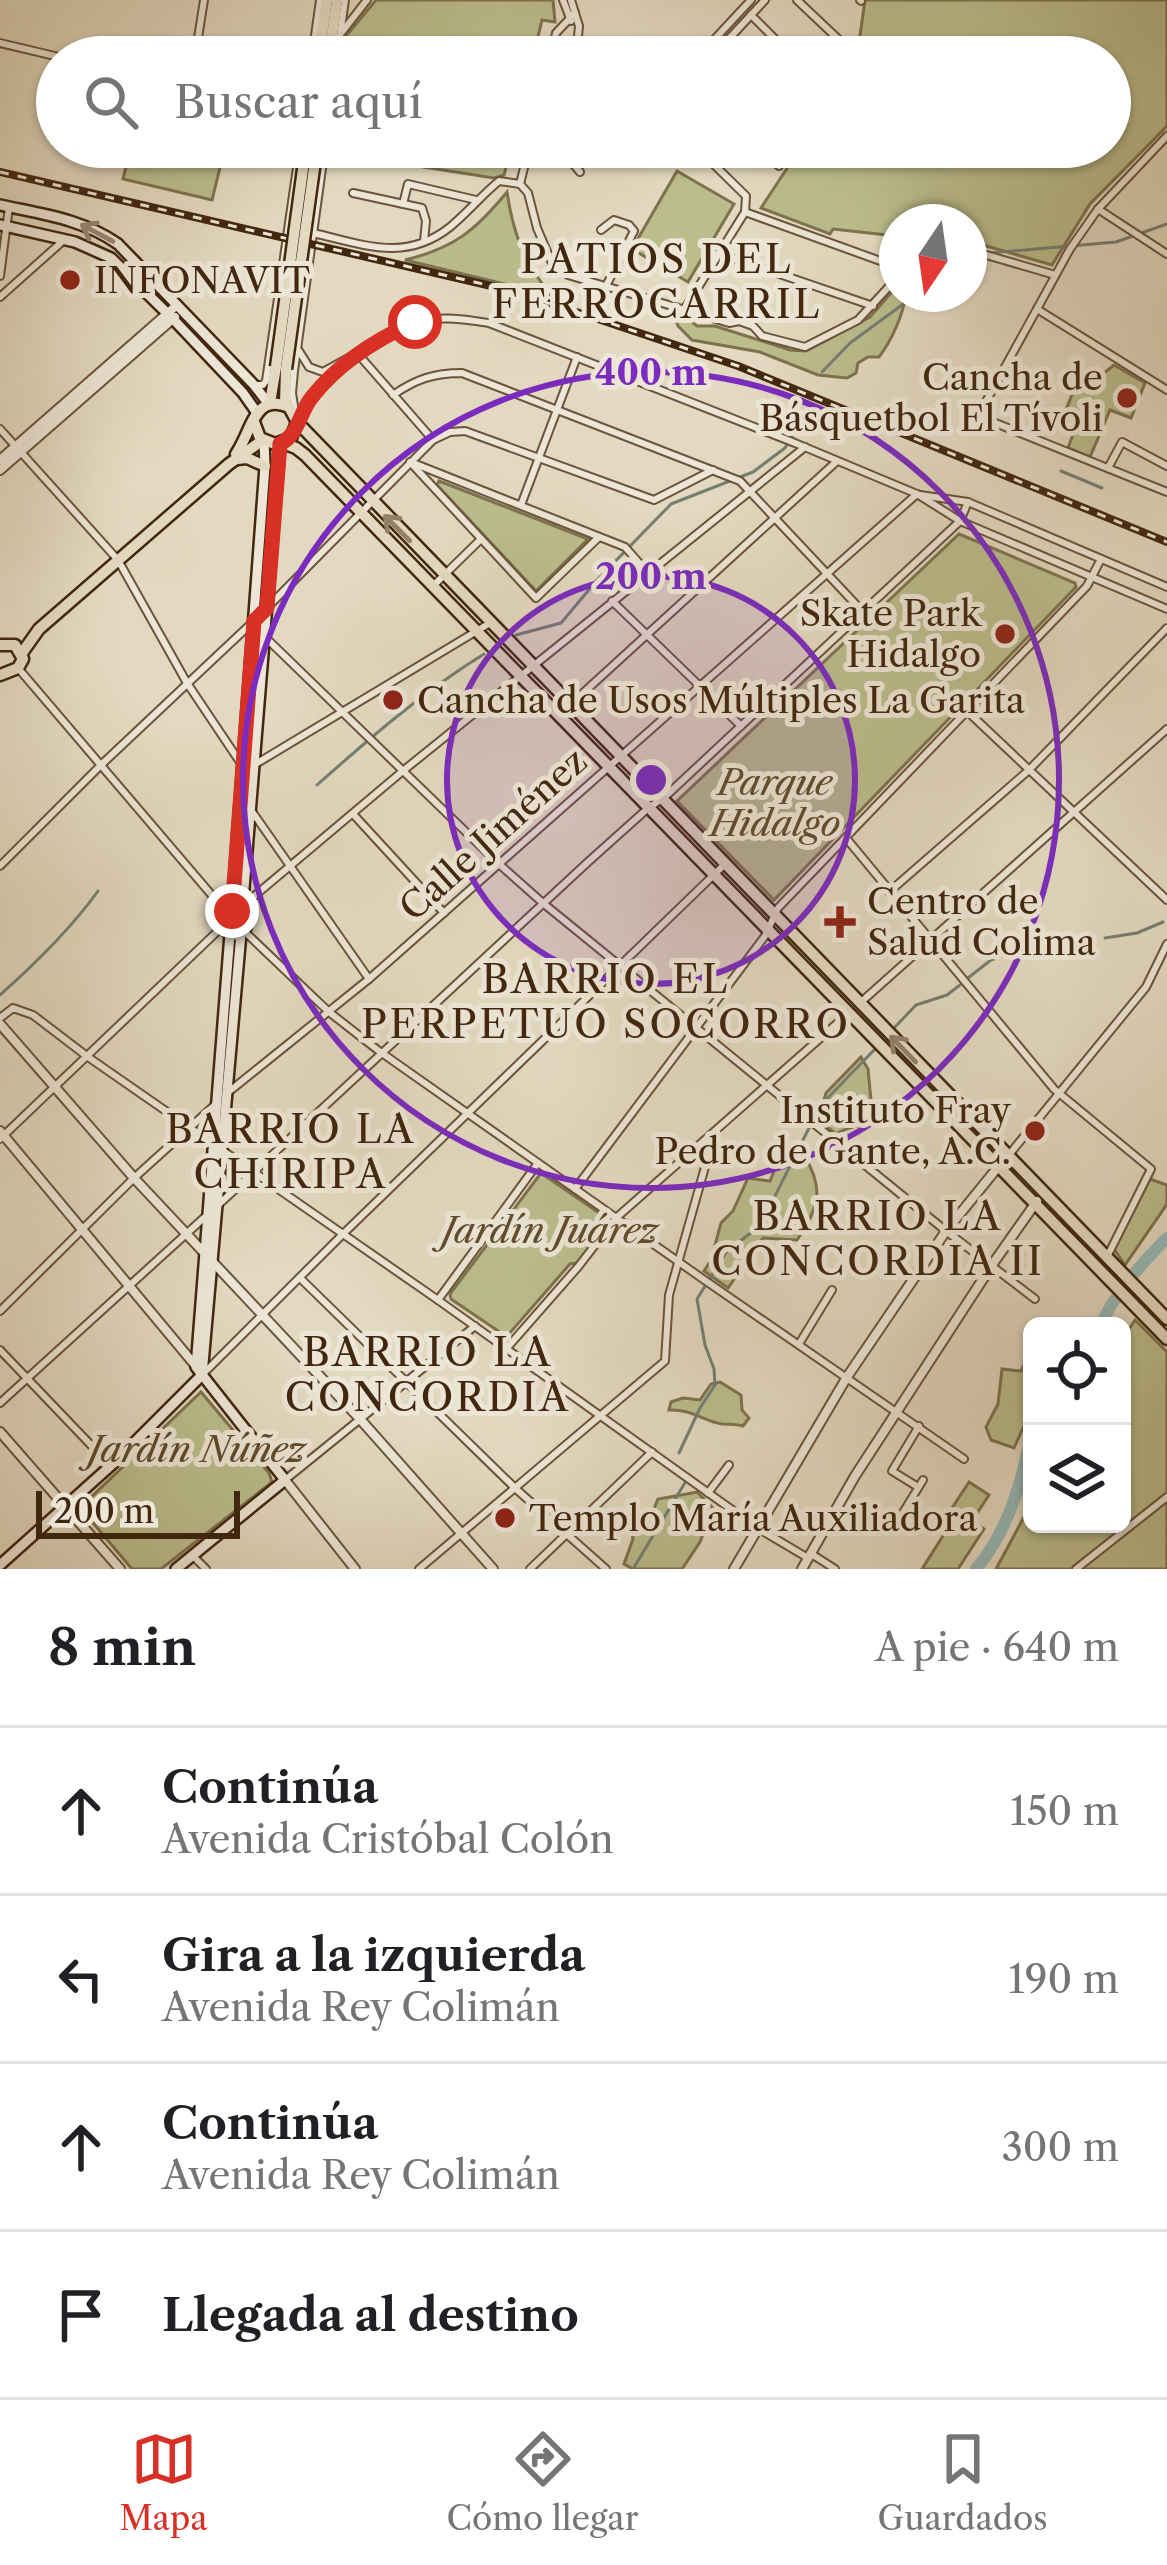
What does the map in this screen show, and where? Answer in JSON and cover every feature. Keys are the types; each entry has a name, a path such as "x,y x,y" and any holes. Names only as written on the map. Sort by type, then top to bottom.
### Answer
{"main road":[{"path":"318,36 322,1"},
{"path":"337,36 344,2"},
{"path":"301,168 281,368 284,404 370,501 532,666 565,710"},
{"path":"231,462 269,403 281,368 317,168"},
{"path":"4,206 98,229 118,244 242,393 264,441 254,621 259,636"},
{"path":"2,225 111,257 269,403 284,404"},
{"path":"3,1564 110,1466 199,1371 208,1214 227,1093 234,912 259,636 267,608 281,444 294,434 296,418"},
{"path":"6,671 39,629 231,462 264,441 298,449 521,675 565,710 724,864 1167,1319"},
{"path":"231,462 247,458 265,466"},
{"path":"4,643 39,629"},
{"path":"4,643 22,653"},
{"path":"234,912 253,782 248,766"},
{"path":"656,803 768,931 1167,1339"},
{"path":"208,1260 217,1205 217,1103 235,931 247,922 234,912"},
{"path":"176,1569 285,1480 199,1371"}],"street":[{"path":"198,36 204,0"},
{"path":"306,0 322,1"},
{"path":"340,35 367,0"},
{"path":"567,0 579,26 578,36"},
{"path":"718,36 751,0"},
{"path":"731,36 765,0"},
{"path":"797,0 834,36"},
{"path":"340,35 344,2"},
{"path":"751,15 772,36"},
{"path":"555,36 572,16"},
{"path":"0,43 36,52"},
{"path":"1167,136 1098,209 1071,246 978,416 1167,492"},
{"path":"254,385 263,386 266,381 299,168"},
{"path":"296,418 292,393 319,168"},
{"path":"520,184 524,168"},
{"path":"577,168 580,172"},
{"path":"684,310 745,212 746,196 717,168"},
{"path":"288,233 296,239 312,235 406,249 450,227 499,181 520,184 528,194 552,263 568,275 729,323 750,324 762,336 803,347 858,320 879,299"},
{"path":"404,204 408,184 476,200"},
{"path":"352,193 422,208 424,242"},
{"path":"0,276 4,206"},
{"path":"1098,209 1167,254"},
{"path":"745,212 879,260"},
{"path":"601,230 614,220 634,231 606,286"},
{"path":"0,297 64,240"},
{"path":"284,259 299,253 309,264"},
{"path":"718,253 873,306"},
{"path":"987,255 1055,275"},
{"path":"1036,309 1165,386"},
{"path":"0,470 175,312"},
{"path":"296,418 317,391 386,335 415,322 449,317 489,323 805,447 916,494 960,521 1167,610"},
{"path":"297,349 316,371 358,354"},
{"path":"358,354 433,440"},
{"path":"520,506 578,357"},
{"path":"316,371 317,391"},
{"path":"394,395 414,380 440,373 461,374 740,481 863,612"},
{"path":"0,429 118,560 187,683 248,766 490,623"},
{"path":"0,866 433,440 465,431 654,500 713,470"},
{"path":"1108,468 1122,442 1167,466"},
{"path":"6,671 101,765 234,912 805,447"},
{"path":"0,460 18,449"},
{"path":"565,710 837,461"},
{"path":"410,462 627,549 648,573"},
{"path":"410,462 536,598 599,537"},
{"path":"916,494 968,502 1167,587"},
{"name":"Calle Jiménez","path":"0,1310 189,1126 370,979 916,494"},
{"path":"0,1403 741,726 960,521 968,502"},
{"path":"434,586 481,539"},
{"path":"575,1189 768,931 778,908 1093,578 1101,559"},
{"path":"612,601 741,726"},
{"path":"889,892 1029,770 1167,628"},
{"path":"239,634 259,636 544,904 1035,1299"},
{"path":"967,711 1167,900"},
{"path":"506,1348 616,1218 1167,729"},
{"path":"250,810 370,979"},
{"path":"353,814 444,913"},
{"path":"846,838 1059,1094 1151,1169 1109,1260"},
{"path":"724,864 469,1114 343,1234 263,1315 199,1371 1,1135 235,931 382,1053 469,1114 677,1261 964,1459"},
{"path":"734,1569 847,1377 946,1231 1146,987 1167,944"},
{"path":"493,1569 55,1087 0,1021 13,1008 33,1015 759,1529 835,1569"},
{"path":"419,1569 665,1361 669,1295 715,1131"},
{"path":"438,1300 538,1163"},
{"path":"802,1569 897,1411 1043,1192"},
{"path":"300,1278 516,1489 606,1569"},
{"path":"799,1344 832,1289"},
{"path":"356,1569 285,1480 475,1326"},
{"path":"0,1350 110,1466"},
{"path":"904,1511 921,1484 892,1471 919,1426"},
{"path":"0,1432 120,1569"},
{"path":"530,1569 652,1452"},
{"path":"708,1492 729,1465"},
{"path":"1076,1569 1167,1497"},
{"path":"193,1556 206,1569"}],"green space":[{"path":"376,0 553,0 555,22 542,20 538,36 346,36"},
{"path":"865,0 1167,0 1167,126 1131,162 1131,36 860,36"},
{"path":"126,168 220,168 212,200 123,179"},
{"path":"430,168 506,168 504,175 494,178"},
{"path":"787,168 1126,168 1090,204 1052,265 987,246 987,204 879,204 879,234 833,229 830,234 761,208"},
{"path":"677,171 734,204 688,282 632,249"},
{"path":"507,192 521,247 551,295 405,260 462,236"},
{"path":"879,307 879,312 902,312 879,357 858,363 856,373 847,378 818,375 760,352 692,340 675,318 685,316 697,326 715,326 806,351 870,317"},
{"path":"1114,365 1145,383 1131,418 1110,410 1090,457 1068,448 1079,418 1065,412 1080,375 1094,381"},
{"path":"439,481 588,539 536,591 437,485"},
{"name":"Parque Hidalgo","path":"959,534 1076,587 774,900 677,801"},
{"path":"861,1057 868,1069 873,1121 836,1134 818,1120 826,1093"},
{"path":"782,1151 804,1155 815,1178 814,1208 797,1240 763,1238 728,1288 704,1271 721,1223 733,1211 748,1178 770,1181"},
{"name":"Jardín Juárez","path":"541,1173 611,1221 577,1263 570,1264 504,1335 450,1294"},
{"path":"1150,1179 1167,1185 1167,1204 1125,1265 1114,1249"},
{"path":"1135,1320 1167,1352 1167,1569 996,1569 1023,1519 1023,1533 1131,1533 1131,1326"},
{"path":"1023,1367 1023,1428 1014,1448 991,1440 986,1427 998,1404 1002,1369 1021,1371"},
{"path":"720,1382 741,1395 742,1410 749,1418 743,1426 669,1410 671,1402 683,1398 700,1400 711,1384"},
{"name":"Jardín Núñez","path":"201,1392 272,1482 161,1569 132,1569 83,1511 83,1505"},
{"path":"969,1482 989,1495 972,1521 984,1529 958,1569 922,1569 958,1512 952,1508"},
{"path":"697,1492 713,1508 700,1542 682,1569 633,1569 624,1564 633,1539 631,1527 652,1513 658,1499"}],"waterway":[{"path":"989,253 1116,242 1167,224"},
{"path":"822,372 850,343 892,312"},
{"path":"516,635 561,623 671,504 753,472 785,448 792,436"},
{"path":"1061,471 1102,488"},
{"path":"317,785 419,699 484,654"},
{"path":"0,995 52,946 98,891"},
{"path":"1105,938 1137,933 1163,922"},
{"path":"968,978 991,960 1046,939"},
{"path":"894,1028 916,1005 947,995 960,985"},
{"path":"679,1453 715,1385 697,1299 727,1251 760,1226 820,1106 874,1050"},
{"path":"1105,1317 1129,1279 1167,1238"},
{"path":"976,1569 1005,1522 1023,1468"},
{"path":"633,1569 686,1481"}],"railway":[{"path":"0,172 500,288 589,316 738,366 1167,542"}],"place":[{"name":"INFONAVIT","path":"70,280"},
{"name":"Cancha de Básquetbol El Tívoli","path":"1127,398"},
{"name":"Skate Park Hidalgo","path":"1005,634"},
{"name":"Cancha de Usos Múltiples La Garita","path":"393,700"},
{"name":"Centro de Salud Colima","path":"840,922"},
{"name":"Instituto Fray Pedro de Gante, A.C.","path":"1035,1131"},
{"name":"Templo María Auxiliadora","path":"505,1518"}],"district":[{"name":"PATIOS DEL FERROCARRIL","path":"657,282"},
{"name":"BARRIO EL PERPETUO SOCORRO","path":"606,1002"},
{"name":"BARRIO LA CHIRIPA","path":"291,1152"},
{"name":"BARRIO LA CONCORDIA II","path":"878,1238"},
{"name":"BARRIO LA CONCORDIA","path":"428,1374"}],"route":[{"path":"232,911 254,621 267,608 280,444 294,434 312,396 340,370 386,335 415,322"}]}
